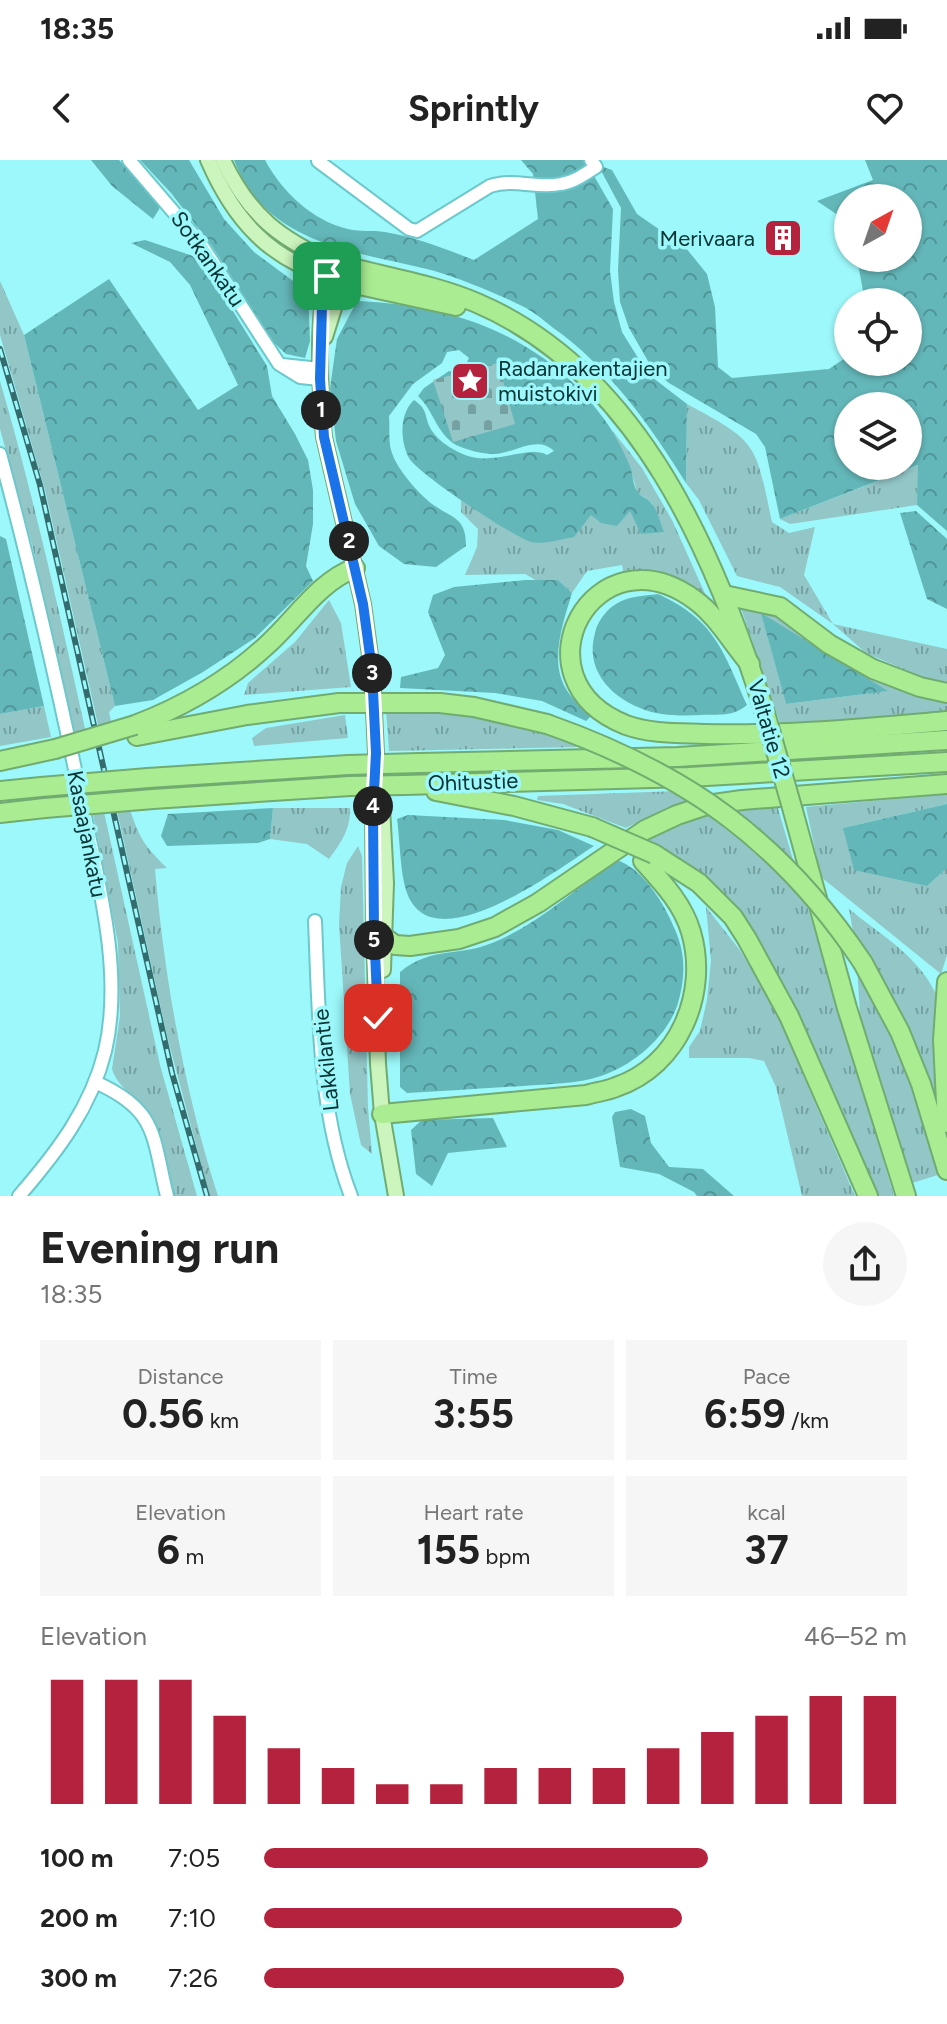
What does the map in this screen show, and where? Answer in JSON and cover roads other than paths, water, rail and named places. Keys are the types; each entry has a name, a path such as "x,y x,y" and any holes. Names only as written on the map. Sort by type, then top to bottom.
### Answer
{"highway":[{"name":"Valtatie 12","path":"335,274 369,272 465,298 520,325 582,371 621,416 662,475 724,595 750,664 847,1008 904,1191"},
{"name":"Valtatie 12","path":"335,274 520,325"},
{"path":"136,731 229,678 271,642 320,590 336,577 355,568"},
{"path":"750,664 714,618 696,601 661,583 632,581 606,589 578,618 569,646 576,679 596,705 626,725 653,732 811,732 947,721"},
{"path":"724,595 780,607 829,644 873,669 920,687 947,693"},
{"path":"0,761 136,731 247,715 339,703 440,703 474,707 547,724 645,764 705,799 789,870 840,928 863,963 900,1032 921,1084 947,1170"},
{"name":"Ohitustie","path":"0,791 348,765 678,757 947,740"},
{"name":"Ohitustie","path":"0,813 350,786 704,776 947,762"},
{"path":"380,935 395,945 425,944 459,939 495,927 538,903 645,830 707,805 947,784"},
{"path":"405,785 514,806 592,827 699,883 733,917 755,950 789,1016 868,1196"},
{"path":"382,1114 586,1095 618,1087 656,1062 687,1022 697,977 691,930 649,858"},
{"path":"947,982 943,1040 947,1123"}],"main road":[{"path":"208,160 230,205 250,229 289,261 335,274"},
{"path":"223,160 246,202 271,229 335,274"},
{"path":"335,274 321,348 324,437 355,568 372,670 382,1114 396,1196"}],"street":[{"name":"Sotkankatu","path":"129,160 201,244 279,364 320,374"},
{"path":"318,161 409,229 417,231 490,186 503,182 560,185 580,178 593,163"},
{"name":"Kasaajankatu","path":"0,454 62,708 109,950 111,1008 105,1050 95,1082 77,1121 65,1141 19,1196"},
{"name":"Lakkilantie","path":"315,921 323,1063 337,1153 351,1196"},
{"path":"95,1082 118,1092 141,1110 152,1135 167,1196"}],"railway":[{"path":"0,349 40,485 172,1073 207,1196"}],"place":[{"name":"Merivaara","path":"783,238"},
{"name":"Radanrakentajien muistokivi","path":"470,381"}]}
